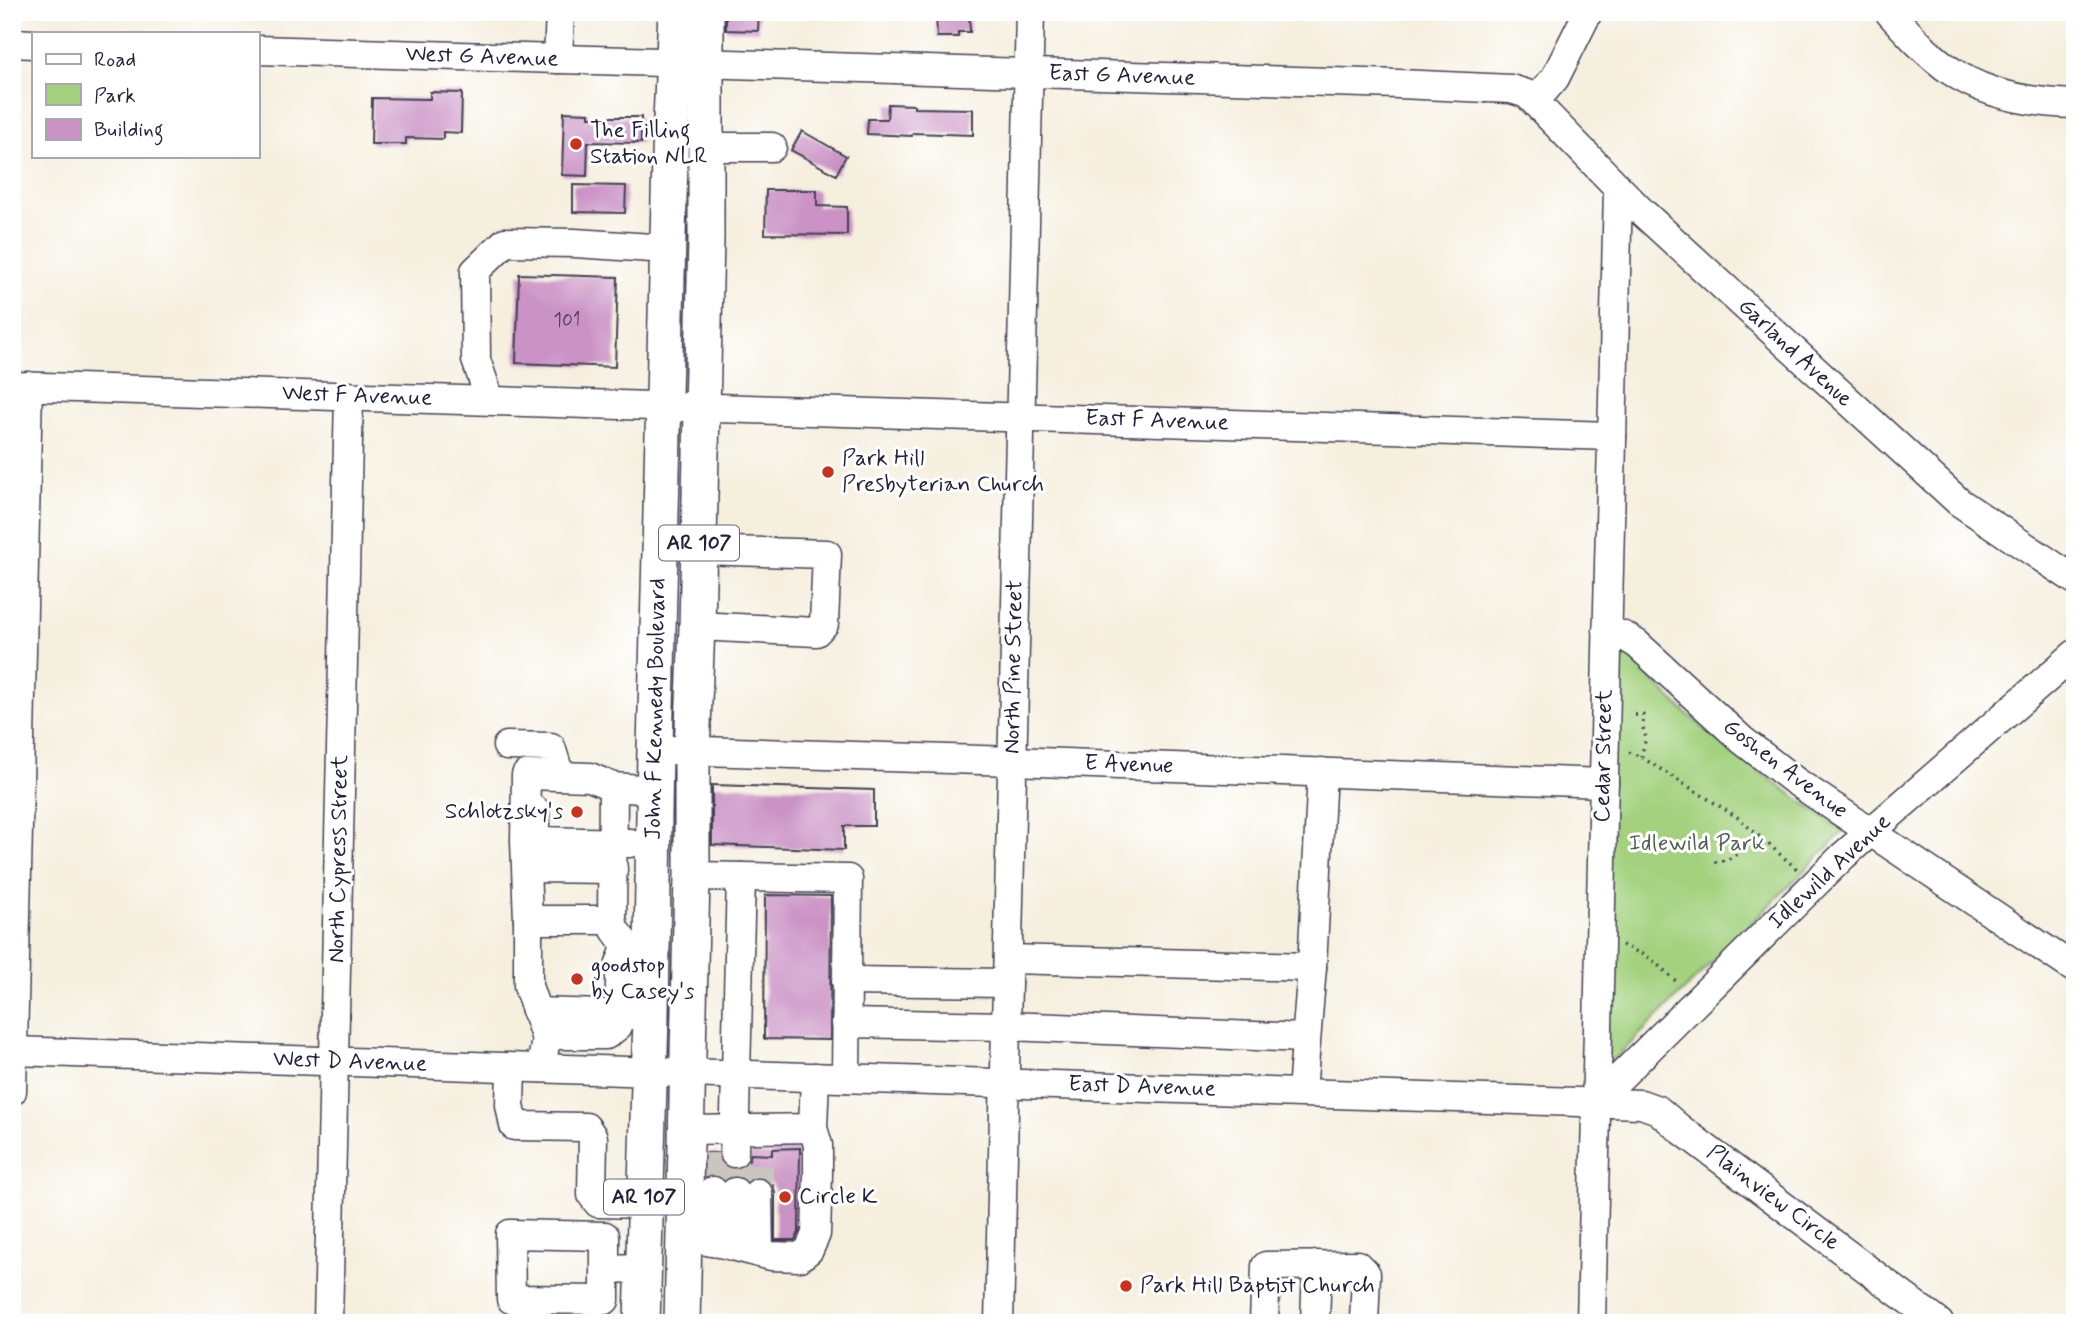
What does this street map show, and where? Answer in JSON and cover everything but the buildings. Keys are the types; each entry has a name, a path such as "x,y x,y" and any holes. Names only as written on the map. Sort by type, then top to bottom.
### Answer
{"main road":[{"name":"John F Kennedy Boulevard","path":"676,12 690,64 706,147 699,550 692,752 688,1073 729,1140 722,1244 682,1323"},
{"name":"John F Kennedy Boulevard","path":"642,1323 649,1071 626,1022 653,859 668,250 690,64 706,12"}],"street":[{"path":"558,60 560,12"},
{"name":"North Pine Street","path":"999,1323 1030,12"},
{"path":"1535,102 1555,78 1588,12"},
{"path":"1889,12 1919,44 1951,71 1968,81 2038,102 2075,104"},
{"path":"12,43 32,44"},
{"name":"West G Avenue","path":"259,50 690,64"},
{"name":"East G Avenue","path":"690,64 1399,83 1511,89 1527,94 1535,102"},
{"name":"Garland Avenue","path":"1535,102 1618,189 1959,502 2075,580"},
{"path":"706,147 772,147"},
{"name":"Cedar Street","path":"1591,1323 1618,189"},
{"path":"490,400 476,360 475,271 505,242 575,243 668,250"},
{"path":"12,1091 20,386"},
{"name":"West F Avenue","path":"20,386 702,407"},
{"name":"North Cypress Street","path":"328,1323 349,396"},
{"name":"East F Avenue","path":"702,407 1612,436"},
{"path":"697,626 816,632 824,624 827,554 699,550"},
{"name":"Goshen Avenue","path":"1607,630 1637,644 1742,740 1796,782 2075,969"},
{"name":"Idlewild Avenue","path":"1596,1101 1814,884 2075,654"},
{"path":"507,746 551,747 560,776"},
{"name":"E Avenue","path":"654,749 1604,783"},
{"path":"1302,1092 1312,967 1322,772"},
{"path":"541,1069 545,1039 527,986 526,775 560,776 655,790"},
{"path":"602,782 557,782 541,787 535,796 535,830 538,841 613,864"},
{"path":"602,782 613,864 612,920 615,930 640,945"},
{"path":"527,868 613,864 636,843 649,849 653,859 741,877 848,879 846,1078"},
{"path":"741,877 736,1075 729,1140 813,1128"},
{"path":"528,920 612,920"},
{"path":"846,981 1007,971 1312,967"},
{"path":"536,1012 626,1022"},
{"path":"545,1039 626,1022"},
{"path":"604,1070 626,1022"},
{"path":"846,1023 1006,1026 1306,1038"},
{"name":"West D Avenue","path":"13,1051 688,1073"},
{"path":"511,1068 510,1105 514,1126 586,1127 593,1138 592,1195 598,1203 644,1204"},
{"name":"East D Avenue","path":"688,1073 1596,1101"},
{"path":"722,1244 771,1256 800,1257 809,1250 816,1234 818,1145 813,1128 815,1077"},
{"name":"Plainview Circle","path":"1596,1101 1641,1104 1658,1110 1940,1323"},
{"path":"722,1244 735,1192 722,1244"},
{"path":"1315,1323 1317,1265"},
{"path":"1264,1323 1266,1266 1317,1265 1356,1265 1366,1274 1364,1323"},
{"path":"605,1268 643,1269"}],"path":[{"path":"1635,715 1643,715 1646,738 1641,757"},
{"path":"1605,741 1641,757 1737,817 1814,884"},
{"path":"1715,862 1724,862 1747,847 1758,835"},
{"path":"1612,940 1650,958 1678,983"}],"green space":[{"name":"Idlewild Park","path":"1607,630 1669,697 1710,734 1844,831 1612,1062 1606,1064"}],"tunnel":[{"path":"712,1153 713,1191"},
{"path":"734,1153 735,1192"},
{"path":"758,1193 760,1154"}],"place":[{"name":"The Filling Station NLR","path":"576,144"},
{"name":"Park Hill Presbyterian Church","path":"828,472"},
{"name":"Schlotzsky's","path":"577,812"},
{"name":"goodstop by Casey's","path":"577,979"},
{"name":"Circle K","path":"785,1197"},
{"name":"Park Hill Baptist Church","path":"1126,1286"}]}
